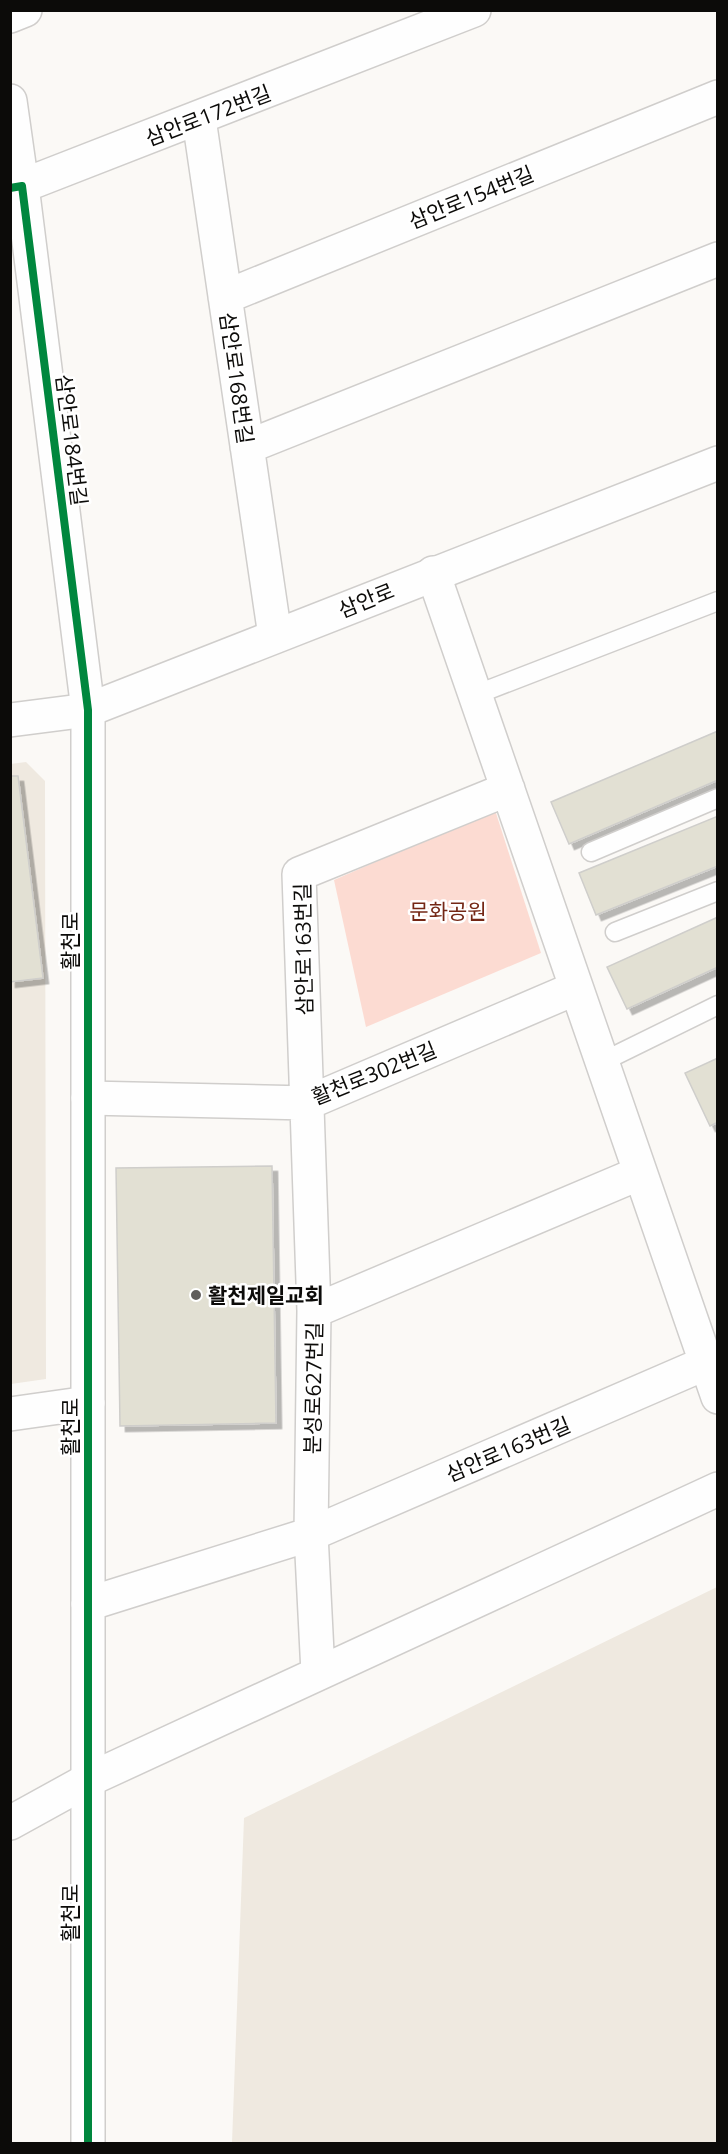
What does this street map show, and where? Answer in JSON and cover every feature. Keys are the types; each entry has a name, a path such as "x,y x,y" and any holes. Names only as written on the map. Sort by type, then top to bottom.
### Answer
{"street":[{"path":"10,16 25,10"},
{"name":"삼안로172번길","path":"16,187 199,119 474,10"},
{"name":"삼안로154번길","path":"225,297 717,97"},
{"path":"10,101 16,187"},
{"name":"삼안로168번길","path":"199,119 275,636"},
{"name":"삼안로184번길","path":"16,187 88,710"},
{"path":"247,447 717,259"},
{"name":"삼안로","path":"10,720 88,710 717,463"},
{"path":"433,573 717,1397"},
{"name":"활천로","path":"88,710 88,2144"},
{"name":"삼안로163번길","path":"307,1103 299,874 508,789"},
{"name":"활천로302번길","path":"88,1098 307,1103 576,988"},
{"name":"분성로627번길","path":"307,1103 314,1311 311,1534 318,1673"},
{"path":"314,1311 640,1173"},
{"name":"삼안로163번길","path":"88,1604 311,1534 706,1364"},
{"path":"10,1414 88,1403"},
{"path":"10,1823 88,1780 717,1490"}],"lane":[{"path":"475,695 717,601"},
{"path":"591,852 717,798"},
{"path":"615,932 717,891"},
{"path":"602,1062 717,1005"}],"shaded area":[{"path":"26,762 45,781 46,1379 11,1384 10,764"},
{"path":"717,1587 717,2143 232,2143 244,1818"}],"green space":[{"name":"문화공원","path":"495,810 541,953 366,1027 334,880"}],"building":[{"path":"718,731 718,780 569,844 551,802"},
{"path":"10,776 18,776 43,978 10,982"},
{"path":"718,816 718,866 596,915 579,873"},
{"path":"718,917 718,967 627,1009 607,967"},
{"path":"718,1058 718,1122 710,1126 685,1073"},
{"name":"활천제일교회","path":"272,1166 276,1423 120,1426 116,1168"}],"cycle path":[{"path":"10,188 22,186 88,710 88,2144"}],"place":[{"name":"활천제일교회","path":"196,1295"}]}
